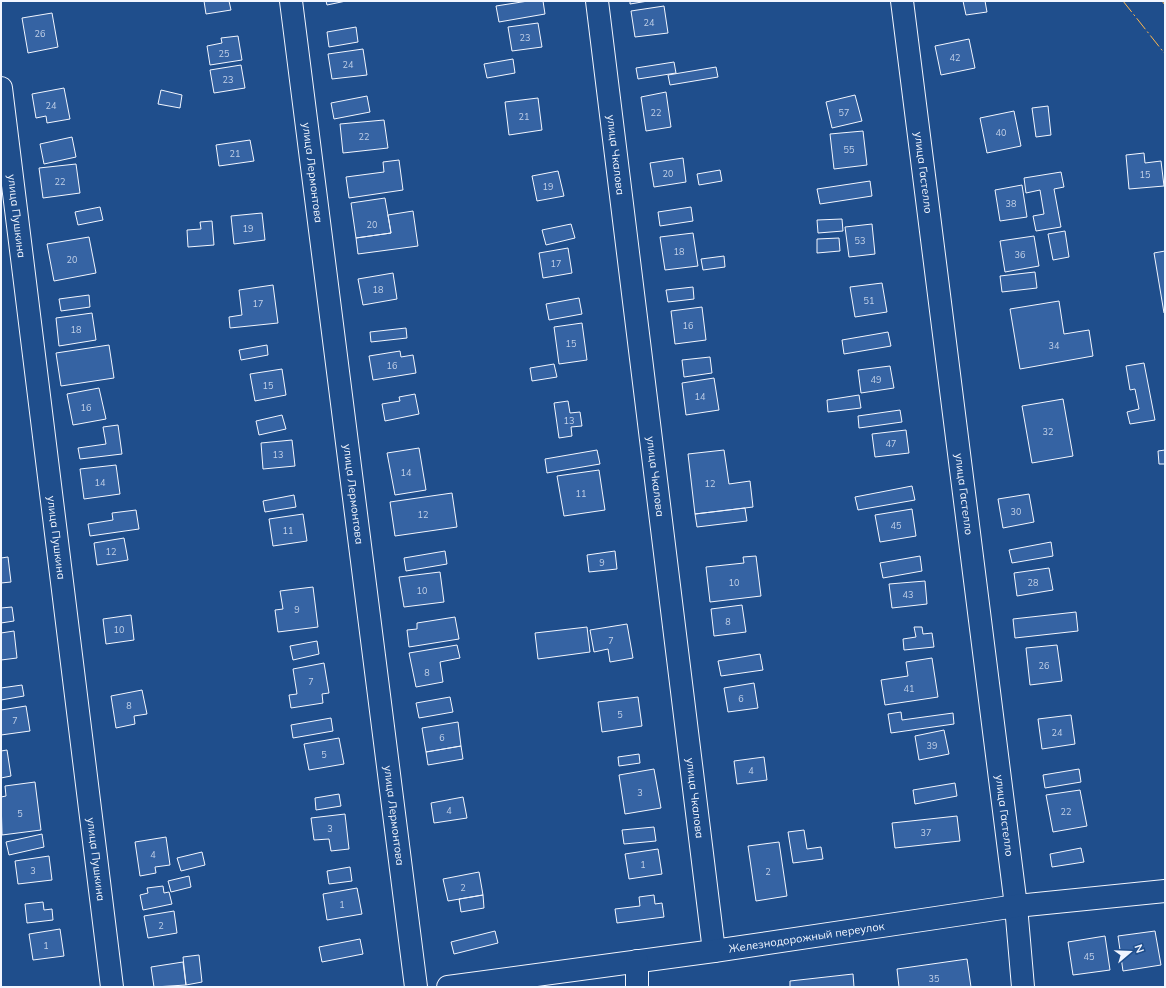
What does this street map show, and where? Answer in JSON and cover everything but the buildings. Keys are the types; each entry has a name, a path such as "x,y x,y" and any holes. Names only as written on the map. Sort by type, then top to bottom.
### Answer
{"street":[{"name":"улица Лермонтова","path":"291,1 416,987"},
{"name":"улица Чкалова","path":"597,1 714,951"},
{"name":"улица Гастелло","path":"902,1 1016,906 1023,987"},
{"name":"улица Пушкина","path":"1,88 112,987"},
{"name":"Железнодорожный переулок","path":"448,987 714,951 1016,906 1165,891"},
{"path":"637,961 637,987"}],"power":[{"path":"1123,1 1165,54"},
{"path":"1162,1 1165,5"}]}
